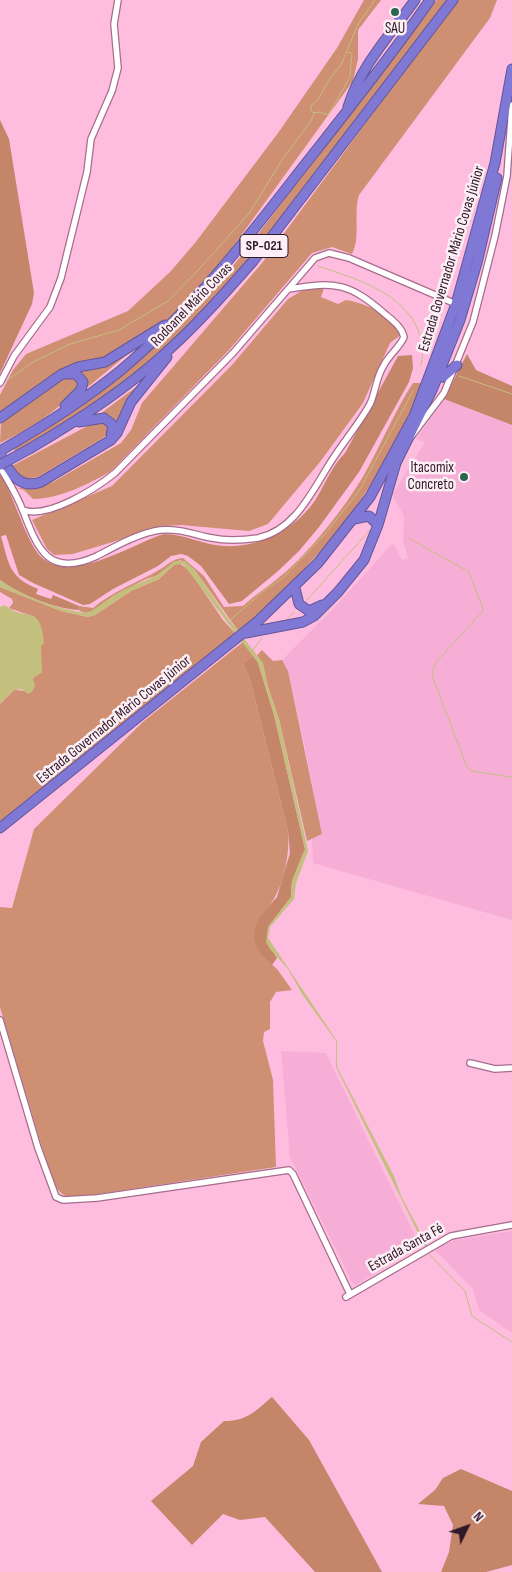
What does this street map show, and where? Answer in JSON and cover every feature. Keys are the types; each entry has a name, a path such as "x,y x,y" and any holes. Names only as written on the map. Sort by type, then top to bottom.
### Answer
{"highway":[{"path":"346,114 353,93 368,62 415,0"},
{"name":"Rodoanel Mário Covas","path":"0,450 53,418 120,370 175,320 235,255 346,114 430,0"},
{"name":"Rodoanel Mário Covas","path":"0,466 71,424 129,383 179,340 254,260 453,0"},
{"name":"Estrada Governador Mário Covas Júnior","path":"0,828 241,636 295,588 354,519 399,446 414,416 456,304 495,162 512,69"},
{"name":"Estrada Governador Mário Covas Júnior","path":"241,636 303,622 314,616 364,560 378,525 396,463 409,440 460,320 477,263 500,164 512,96"},
{"path":"0,418 62,374 78,367 105,362 175,320"},
{"path":"0,454 16,480 30,485 42,482 103,444 117,433 131,402 179,340"},
{"path":"436,359 438,375 446,376 457,365"},
{"path":"53,418 78,393 82,386 82,380 76,374 62,374"},
{"path":"71,424 100,418 108,420 114,429 103,444"},
{"path":"354,519 369,516 378,525"},
{"path":"295,588 296,599 310,610 327,602"}],"street":[{"path":"0,383 14,356 50,307 61,278 87,172 90,140 112,91 118,68 114,24 118,0"},
{"path":"409,440 440,400 457,365 473,322 502,206 509,162 512,104"},
{"path":"22,510 35,512 56,506 93,489 115,473 233,353 315,258 329,253 350,258 456,304"},
{"path":"0,466 22,510 29,530 42,552 60,563 71,565 161,530 182,531 214,539 260,537 296,514 308,502 332,459 369,406 383,365 404,337 399,327 374,303 348,289 325,285 289,289"},
{"name":"Estrada Santa Fé","path":"0,1020 38,1148 56,1196 63,1200 97,1198 289,1170 293,1174 348,1295 451,1236 512,1225"},
{"path":"470,1063 495,1069 512,1068"}],"shaded area":[{"path":"364,0 381,0 358,30 358,59 353,81 208,281 163,325 83,391 79,367 0,414 0,395 13,370 26,354 128,311 170,272 195,243 278,133 337,48"},
{"path":"437,0 448,0 258,250 224,291 153,361 94,405 17,454 14,449 77,409 136,363 164,338 217,284 250,245"},
{"path":"457,0 497,0 490,18 359,195 357,202 357,233 352,254 332,247 312,253 229,350 111,471 74,490 43,498 33,499 24,490 17,488 40,487 53,482 121,443 131,430 142,403 262,263"},
{"path":"0,120 9,139 34,293 32,304 0,373"},
{"path":"308,287 324,288 321,297 338,304 346,300 378,311 391,321 402,334 390,343 363,403 320,462 268,524 249,531 181,525 165,526 73,554 54,555 47,549 32,520 112,486 232,365 288,299"},
{"path":"467,354 476,370 512,386 512,425 444,399"},
{"path":"412,355 413,368 409,382 359,472 299,551 242,601 229,604 201,566 188,556 181,554 171,556 158,566 113,589 90,604 83,605 19,575 6,535 1,536 9,562 16,575 21,580 38,589 36,594 51,599 53,595 79,606 78,610 58,607 37,600 17,591 0,580 0,472 33,546 44,560 59,566 76,566 94,562 164,534 172,534 224,546 251,544 288,528 308,510 336,464 345,453 398,356"},
{"path":"66,376 76,377 79,386 71,395 43,419 0,443 1,422"},
{"path":"148,378 119,424 108,414 100,414"},
{"path":"413,383 422,383 406,421 388,456 347,519 297,577 239,632 194,569 180,560 156,576 113,596 93,611 85,613 78,610 79,606 93,608 117,592 151,575 173,561 183,558 204,576 224,607 243,606 293,565 338,514 364,475"},
{"path":"444,399 512,425 512,920 313,863 312,839 322,834 288,671 282,660 333,609 391,545 394,544 402,560 408,559 403,541 404,516 392,495 425,442 416,439"},
{"path":"97,421 103,421 109,426 107,434 103,438 38,477 24,479 8,468"},
{"path":"175,561 185,561 194,569 224,613 263,663 268,687 279,719 308,851 296,883 294,899 270,927 268,938 337,1041 337,1067 394,1176 401,1196 428,1247 425,1247 336,1067 336,1041 302,994 288,969 266,942 268,927 291,897 292,881 305,849 274,715 258,663 183,564 174,565 159,579 131,591 95,615 88,617 61,611 0,587 0,580 19,592 42,602 88,613 123,590 156,576"},
{"path":"179,563 189,570 223,620 236,634 0,822 0,704 14,690 26,691 33,678 42,672 35,617 9,608 13,603 12,599 0,592 0,587 61,611 88,617 95,615 131,591 159,579 174,565"},
{"path":"5,605 19,613 36,618 42,630 44,643 41,646 42,672 33,678 35,686 32,692 28,694 22,689 14,690 0,704 0,607"},
{"path":"243,642 254,655 243,663 250,679 288,831 288,854 283,877 274,899 260,916 262,956 277,969 292,990 276,992 270,1002 270,1029 264,1032 263,1041 273,1080 276,1167 72,1198 68,1197 58,1189 50,1174 0,1007 0,907 12,908 34,829 144,721"},
{"path":"262,650 273,661 282,660 288,671 322,834 307,841 279,719 268,687 263,664 257,655"},
{"path":"254,655 274,715 305,849 292,881 291,897 268,927 267,942 277,958 272,965 262,956 254,940 255,928 260,916 277,897 290,853 288,831 250,679 243,663"},
{"path":"281,1051 326,1053 420,1246 354,1286 290,1157"},
{"path":"512,1231 512,1333 479,1310 473,1289 434,1249 455,1240"},
{"path":"272,1397 309,1440 382,1572 315,1572 265,1517 240,1520 223,1514 192,1545 151,1501 193,1466 201,1442 224,1421 245,1417 256,1411"},
{"path":"461,1469 512,1491 512,1565 486,1572 441,1572 449,1552 453,1525 444,1506 418,1504 435,1490 443,1478"}],"waterway":[{"path":"2,384 33,362 70,344 119,330 168,301 250,212 284,157 311,121 314,113 311,111 311,106 319,98 330,78 341,65 358,24 375,0"},
{"path":"314,113 320,112 328,115 350,77 352,54 350,52 347,53"},
{"path":"318,266 350,277 381,291 407,312 416,326 422,342 421,365"},
{"path":"459,376 512,394"},
{"path":"230,620 266,589 283,578 325,534 359,491 413,391"},
{"path":"307,600 370,530"},
{"path":"410,539 469,572 483,609 482,612 437,661 432,672 433,678 467,767 471,771 512,777"},
{"path":"287,619 294,612"},
{"path":"253,650 262,638"},
{"path":"428,1253 465,1291 472,1316 512,1342"}],"place":[{"name":"SAU","path":"395,12"},
{"name":"Itacomix Concreto","path":"464,477"}]}
